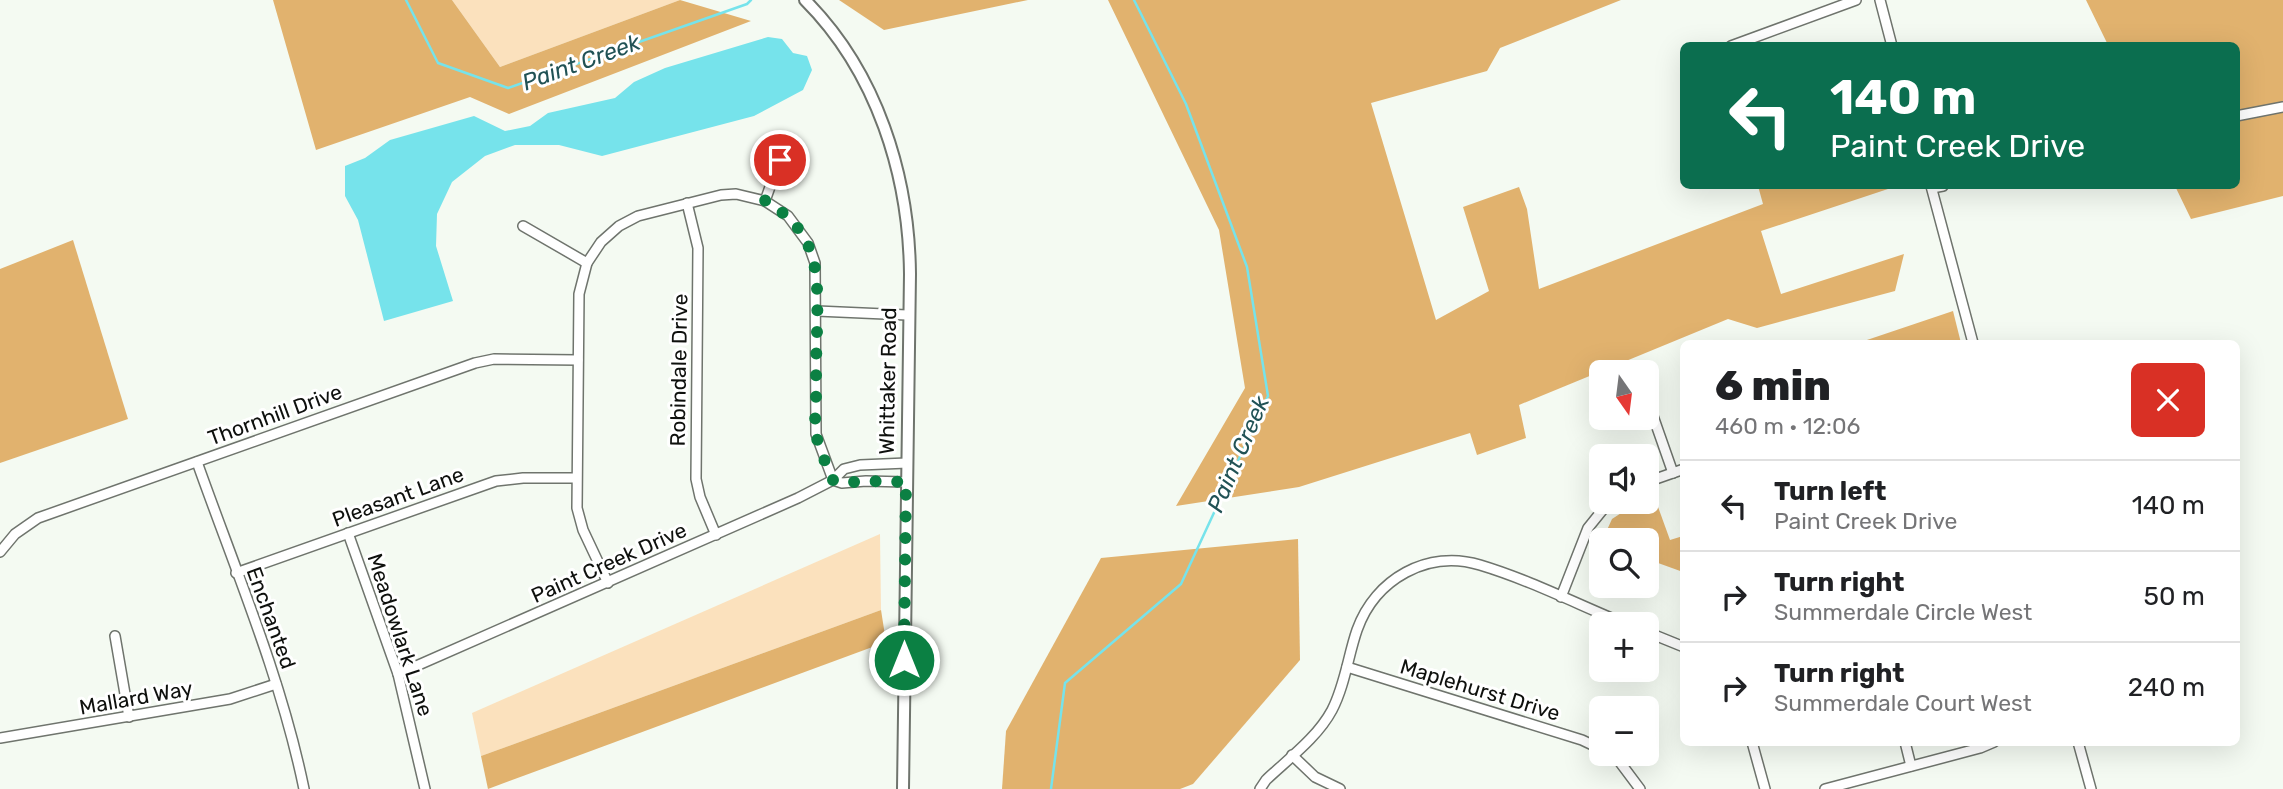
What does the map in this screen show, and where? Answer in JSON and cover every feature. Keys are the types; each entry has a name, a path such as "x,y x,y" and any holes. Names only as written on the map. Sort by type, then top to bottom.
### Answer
{"main road":[{"name":"Whittaker Road","path":"805,0 850,57 871,97 889,139 903,191 907,219 910,274 907,315 903,789"}],"street":[{"path":"1742,42 1856,0"},
{"path":"1880,0 1891,42"},
{"path":"2240,115 2283,107"},
{"path":"765,201 787,139"},
{"path":"1933,189 1972,340"},
{"path":"608,583 579,519 576,478 579,293 587,263 601,242 619,226 638,216 736,194 765,201 788,216 808,243 817,273 816,434 833,480"},
{"name":"Robindale Drive","path":"687,203 698,248 696,479 700,497 716,536"},
{"path":"523,226 587,263"},
{"path":"817,311 907,315"},
{"name":"Thornhill Drive","path":"0,552 15,534 38,518 475,363 494,359 578,360"},
{"path":"1658,430 1673,472"},
{"name":"Enchanted","path":"197,462 276,684 304,789"},
{"name":"Paint Creek Drive","path":"398,674 716,536 833,480 838,473 850,467 906,463"},
{"path":"1659,477 1680,470"},
{"name":"Pleasant Lane","path":"236,573 496,481 576,478"},
{"name":"Paint Creek Drive","path":"833,480 842,483 906,482"},
{"path":"1561,597 1588,528 1599,514"},
{"name":"Meadowlark Lane","path":"348,533 398,674 425,789"},
{"path":"1260,789 1319,728 1332,710 1357,631 1374,598 1391,581 1412,568 1441,561 1480,565 1597,612"},
{"path":"115,636 129,717"},
{"path":"1659,637 1680,645"},
{"name":"Maplehurst Drive","path":"1347,667 1589,743"},
{"name":"Mallard Way","path":"0,738 230,699 276,684"},
{"path":"1753,746 1765,789"},
{"path":"1906,746 1911,766"},
{"path":"1825,789 1980,746"},
{"path":"2079,746 2091,789"},
{"path":"1292,755 1315,777 1340,789"},
{"path":"1623,766 1640,789"}],"shaded area":[{"path":"273,0 452,0 500,67 680,0 751,21 509,114 470,97 316,150"},
{"path":"452,0 680,0 500,67"},
{"path":"839,0 1028,0 884,30"},
{"path":"1108,0 1621,0 1500,48 1487,71 1371,103 1436,320 1489,291 1463,207 1519,187 1527,209 1539,289 1763,204 1759,189 1888,189 1761,231 1781,294 1904,254 1895,291 1757,328 1728,319 1628,360 1589,360 1589,376 1519,405 1526,438 1477,455 1470,433 1299,487 1176,506 1245,388 1219,230"},
{"path":"2086,0 2283,0 2283,196 2191,219 2176,189 2240,189 2240,42 2107,42"},
{"path":"73,240 128,419 0,463 0,269"},
{"path":"1953,311 1960,340 1867,340"},
{"path":"1659,510 1670,540 1680,537 1680,571 1659,563 1659,528 1608,528 1612,519 1620,514 1659,514"},
{"path":"880,534 881,610 481,756 472,713"},
{"path":"1298,539 1300,660 1193,784 1180,789 1002,789 1006,731 1101,558"},
{"path":"881,610 886,642 488,789 481,756"}],"water":[{"path":"768,37 782,39 793,53 807,56 812,70 803,90 754,116 602,156 559,145 515,145 485,156 452,182 437,214 436,246 453,301 384,321 358,220 345,196 345,166 365,158 390,140 474,116 505,131 530,126 548,113 615,98 634,82 665,68"}],"waterway":[{"name":"Paint Creek","path":"406,0 438,63 508,88 747,4 751,0"},
{"name":"Paint Creek","path":"1051,789 1065,683 1181,584 1268,396 1247,267 1186,104 1134,0"}],"route":[{"path":"780,160 765,201 788,216 799,228 815,263 816,434 833,480 842,483 906,482 904,660"}]}
